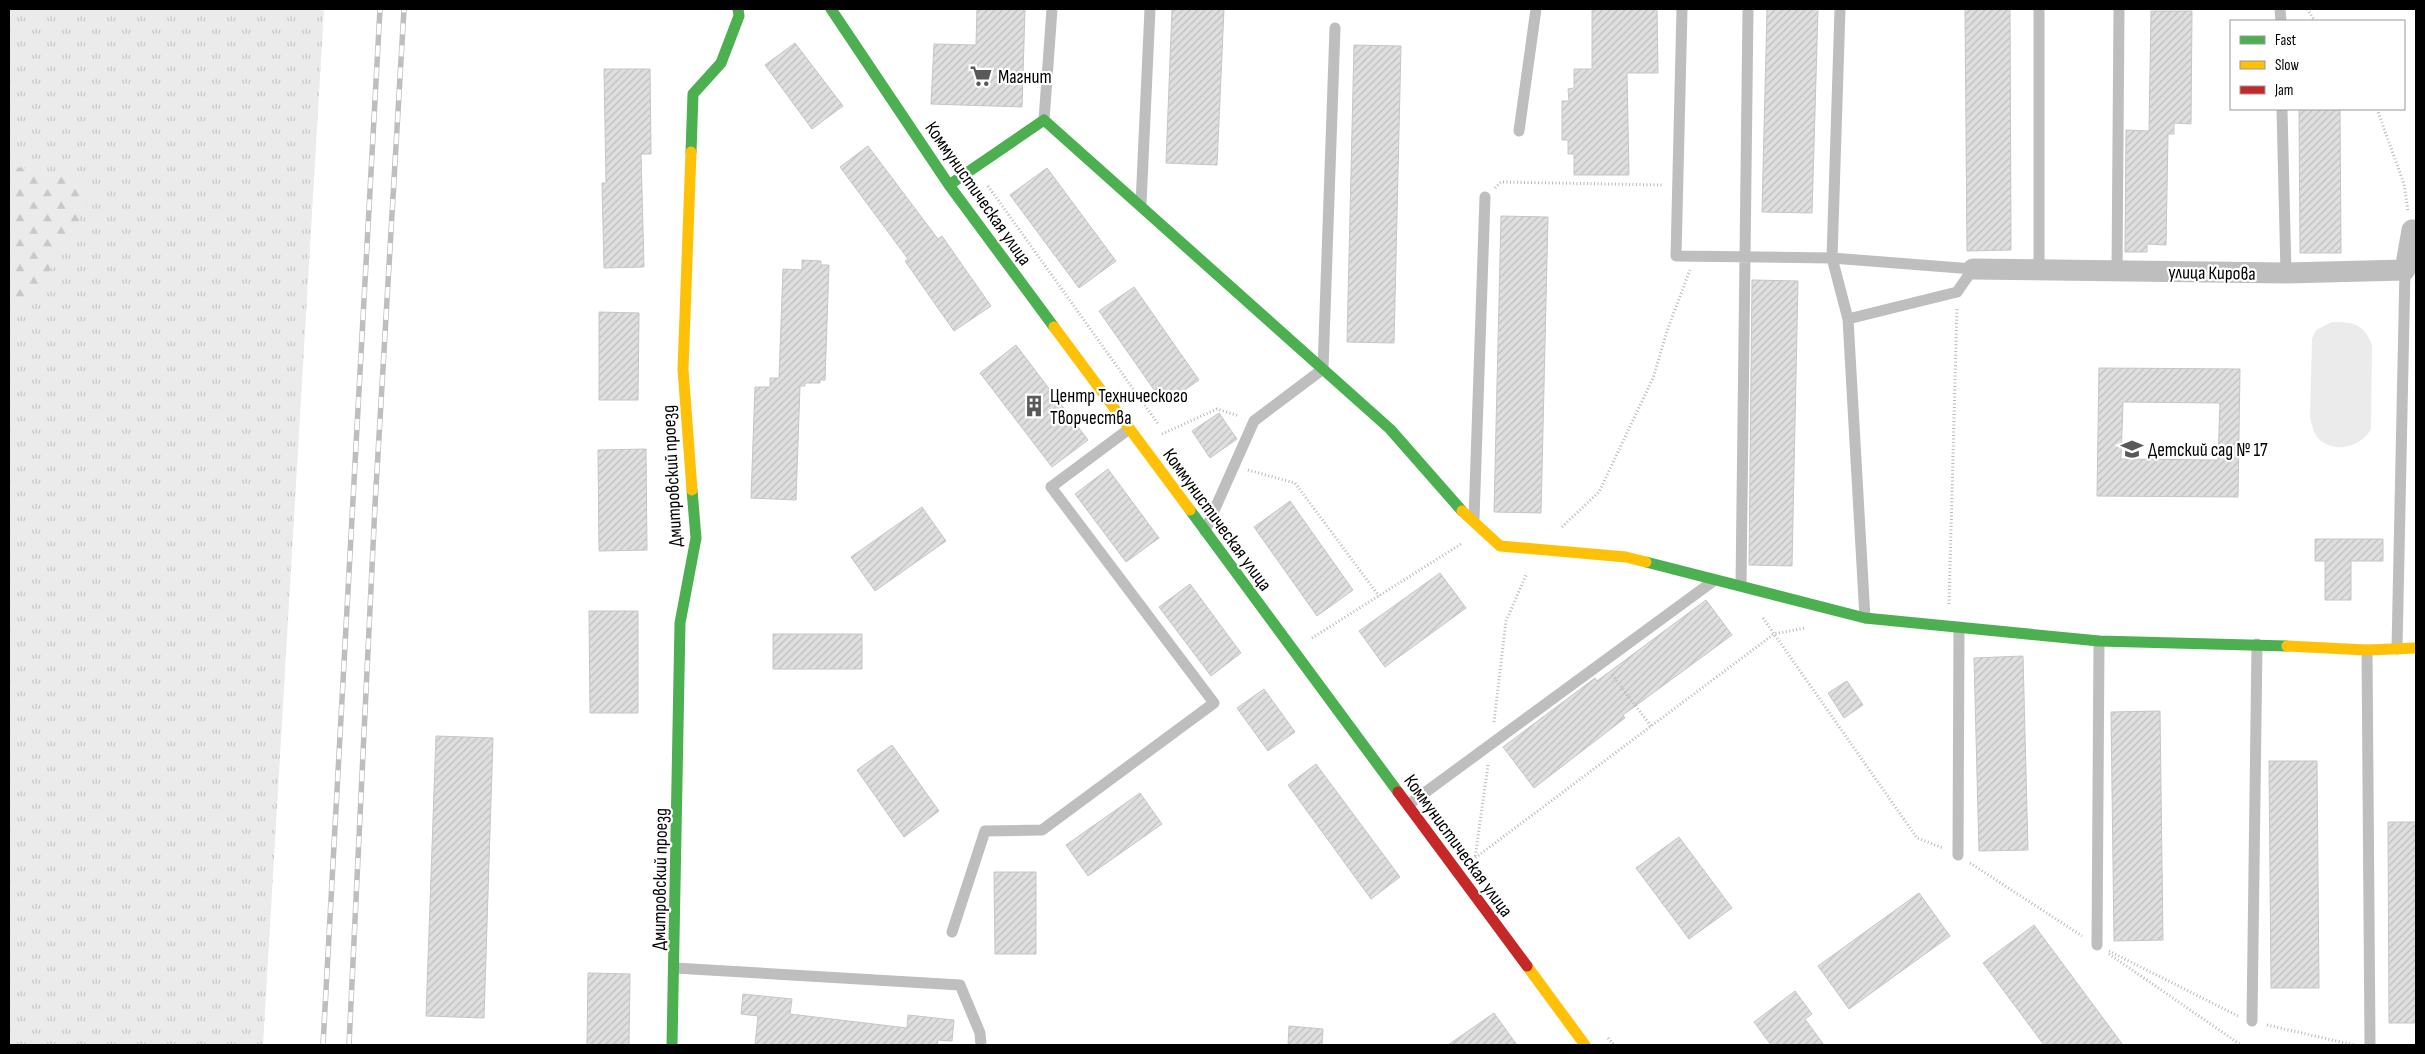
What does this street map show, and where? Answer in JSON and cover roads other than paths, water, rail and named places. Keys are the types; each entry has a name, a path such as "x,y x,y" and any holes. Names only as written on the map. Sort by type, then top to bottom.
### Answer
{"street":[{"name":"Дмитровский проезд","path":"672,1045 675,968 680,623 696,538 683,369 693,94 721,63 739,16 738,9"},
{"name":"Коммунистическая улица","path":"831,9 949,185 1585,1045"},
{"path":"949,185 1044,120 1390,429 1478,527 1500,546 1626,557 1865,618 2099,640 2257,644 2367,650 2416,648"},
{"path":"2405,270 2414,230"},
{"name":"улица Кирова","path":"1973,269 2039,268 2286,273 2405,270"}],"lane":[{"path":"1044,120 1052,9"},
{"path":"1141,207 1150,9"},
{"path":"1519,132 1536,9"},
{"path":"1682,9 1676,256 1832,258 1973,269"},
{"path":"1741,586 1743,256 1748,9"},
{"path":"1840,9 1832,258 1848,319 1865,618"},
{"path":"2039,9 2039,268"},
{"path":"2118,271 2119,9"},
{"path":"1205,531 1254,421 1323,370 1335,28"},
{"path":"2282,110 2286,273"},
{"path":"1478,527 1485,197"},
{"path":"1848,319 1957,292 1973,269"},
{"path":"2397,649 2405,270"},
{"path":"952,932 984,831 1042,830 1214,702 1051,487 1129,429"},
{"path":"1407,805 1715,580"},
{"path":"1958,855 1959,627"},
{"path":"2097,945 2099,640"},
{"path":"2252,1021 2257,644"},
{"path":"2367,650 2370,1045"},
{"path":"675,968 960,986 980,1033 981,1045"}],"railway":[{"path":"323,1045 380,9"},
{"path":"349,1045 375,505 404,9"}],"place":[{"name":"Магнит","path":"981,76"},
{"name":"Центр Технического Творчества","path":"1034,406"},
{"name":"Детский сад № 17","path":"2132,449"}]}
